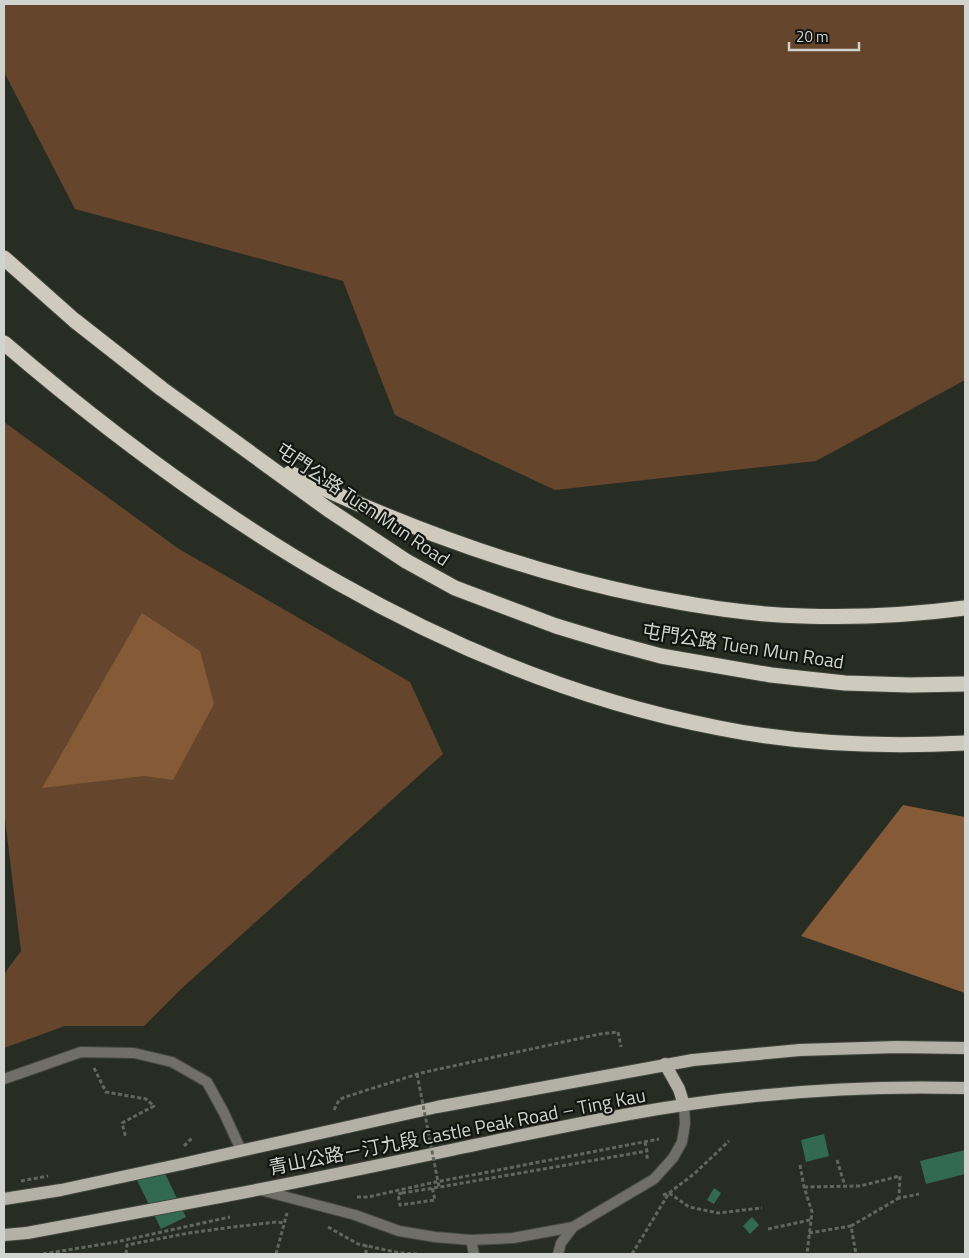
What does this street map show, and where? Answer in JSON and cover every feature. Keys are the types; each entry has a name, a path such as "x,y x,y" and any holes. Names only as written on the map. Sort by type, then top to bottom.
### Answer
{"highway":[{"name":"屯門公路 Tuen Mun Road","path":"4,258 74,320 162,389 329,510 406,561 455,588 547,622 661,656 781,676 845,683 965,684"},
{"path":"4,343 126,443 223,512 301,561 381,607 430,632 493,660 548,682 593,697 719,728 759,735 849,743 914,744 965,742"},
{"path":"260,459 338,496 474,549 532,568 626,592 710,607 801,616 868,617 965,608"}],"main road":[{"name":"青山公路－汀九段 Castle Peak Road – Ting Kau","path":"4,1199 61,1190 437,1107 665,1064 707,1058 800,1050 897,1047 965,1048"},
{"path":"665,1064 679,1089 684,1105"},
{"name":"青山公路－汀九段 Castle Peak Road – Ting Kau","path":"258,1190 548,1130 684,1105 746,1097 850,1088 965,1088"},
{"path":"4,1236 258,1190"}],"street":[{"path":"4,1079 82,1052 134,1053 172,1062 206,1082 224,1113 241,1150"},
{"name":"青山公路－汀九段 Castle Peak Road – Ting Kau","path":"258,1190 348,1213 399,1231 435,1237 472,1240 512,1238 572,1227 654,1180 673,1158 682,1142 685,1124 684,1105"},
{"path":"558,1254 561,1243 572,1227"},
{"path":"472,1240 474,1254"}],"path":[{"path":"334,1110 339,1100 417,1074 600,1034 618,1032 621,1047"},
{"path":"94,1068 106,1092 146,1099 154,1106 122,1122 126,1138"},
{"path":"417,1074 439,1187"},
{"path":"355,1198 368,1197 431,1182 658,1139"},
{"path":"633,1254 669,1193 694,1174 729,1141"},
{"path":"645,1142 648,1151 647,1160"},
{"path":"431,1182 435,1200 400,1205 398,1194 439,1187 636,1153 648,1151"},
{"path":"837,1160 845,1186"},
{"path":"800,1165 804,1187 812,1212 807,1254"},
{"path":"804,1187 860,1186 900,1176 899,1198"},
{"path":"669,1193 689,1207 719,1213 762,1208"},
{"path":"809,1233 851,1226 899,1198 919,1194"},
{"path":"276,1254 287,1211 295,1214"},
{"path":"43,1254 116,1242 230,1217"},
{"path":"768,1229 810,1220"},
{"path":"126,1254 127,1245 189,1233 276,1222 285,1223"},
{"path":"327,1226 358,1244 400,1253 417,1254"},
{"path":"851,1226 856,1254"},
{"path":"366,1246 366,1254"}],"shaded area":[{"path":"4,4 965,4 965,380 816,461 555,490 395,415 343,281 75,209 4,72"},
{"path":"4,422 179,549 410,682 443,754 181,989 144,1026 65,1026 4,1048 4,974 21,951 4,811"},
{"path":"142,613 200,651 214,704 173,780 144,776 42,788"},
{"path":"903,805 965,817 965,993 801,936"}],"building":[{"path":"824,1134 829,1156 806,1162 801,1140"},
{"path":"965,1150 965,1174 926,1184 920,1161"},
{"path":"159,1161 186,1217 161,1229 134,1174"},
{"path":"714,1188 721,1193 714,1204 707,1200"},
{"path":"752,1217 759,1225 750,1234 743,1226"}]}
